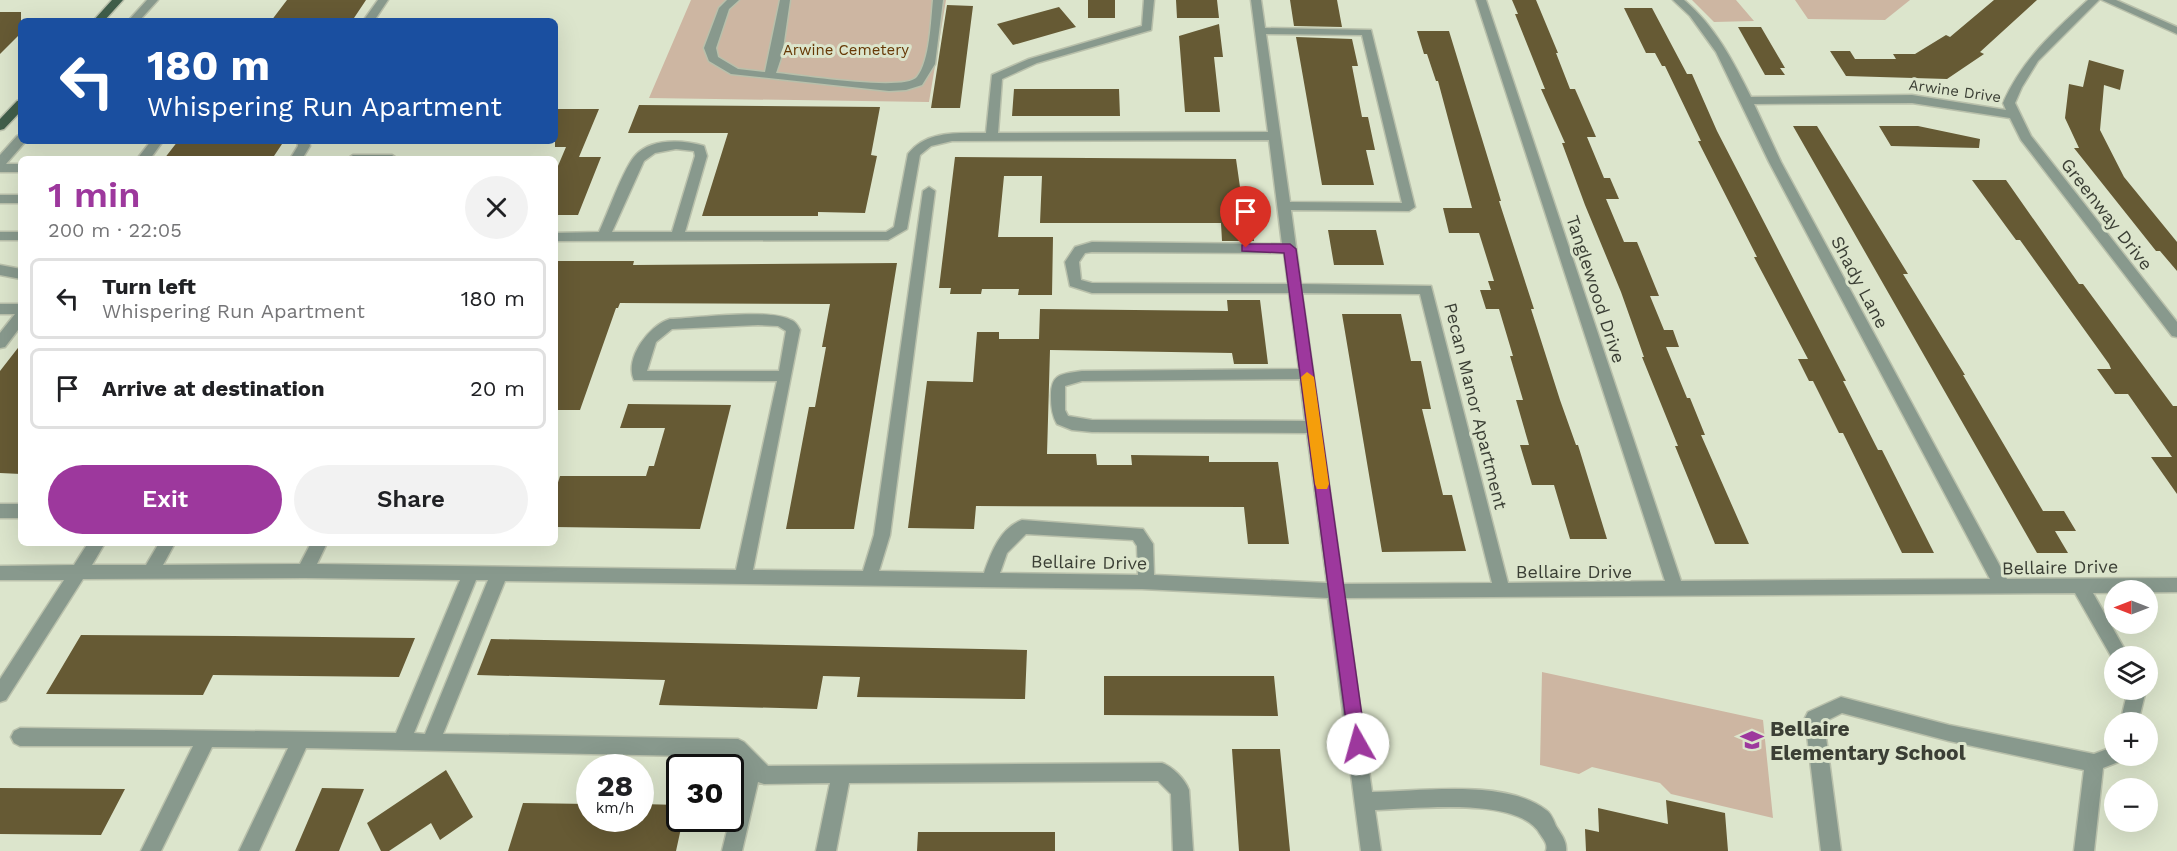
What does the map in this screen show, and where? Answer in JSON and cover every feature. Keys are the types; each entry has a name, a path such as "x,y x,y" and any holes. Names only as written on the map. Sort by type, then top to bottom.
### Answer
{"main road":[{"path":"101,18 118,0"},
{"path":"2,122 18,107"}],"street":[{"path":"137,18 153,0"},
{"path":"370,18 383,0"},
{"path":"734,0 724,8 710,48 713,59 735,72 858,86 909,86 921,80 927,69 938,0"},
{"path":"770,75 776,55 785,0"},
{"path":"992,136 996,76 1033,61 1147,28 1149,0"},
{"path":"1256,0 1371,851"},
{"name":"Tanglewood Drive","path":"1480,0 1676,590"},
{"name":"Shady Lane","path":"1678,0 1700,21 1718,45 1785,180 2003,587"},
{"name":"Arwine Drive","path":"1745,100 1912,99 2014,115 2010,104 2015,87 2036,54 2094,0"},
{"path":"2107,0 2177,32"},
{"path":"1260,31 1367,32 1408,207 1284,206"},
{"name":"Greenway Drive","path":"2014,115 2025,137 2177,332"},
{"path":"558,237 888,236 900,229 914,154 930,141 952,137 992,136 1274,136"},
{"path":"0,163 18,142"},
{"path":"145,156 155,144"},
{"path":"603,237 639,159 644,153 652,149 693,147 699,149 701,156 677,236"},
{"path":"0,168 18,168"},
{"path":"869,579 882,535 929,191"},
{"path":"0,199 18,199"},
{"path":"0,236 18,236"},
{"path":"1290,249 1092,247 1080,250 1072,262 1075,283 1092,288 1295,289"},
{"path":"0,270 18,273"},
{"name":"Pecan Manor Apartment","path":"1295,289 1426,289 1502,591"},
{"path":"0,309 18,309"},
{"path":"0,343 18,320"},
{"path":"743,577 785,376 792,326 787,322 758,320 681,323 658,328 650,336 642,356 639,376 785,376"},
{"path":"1307,374 1082,376 1065,379 1058,384 1058,410 1062,420 1072,424 1092,426 1314,427"},
{"path":"0,511 18,511"},
{"path":"990,580 1000,549 1022,527 1137,534 1145,544 1146,582"},
{"path":"1,691 95,546"},
{"path":"150,573 165,546"},
{"path":"305,572 318,546"},
{"name":"Bellaire Drive","path":"0,573 471,573 1146,582 1337,591 2177,585"},
{"path":"401,742 471,573"},
{"path":"431,742 499,574"},
{"path":"2080,586 2114,646"},
{"path":"1831,851 1814,718 1841,705 1949,733 2094,763 2104,759"},
{"path":"20,737 207,738 738,748 764,776 1162,772 1180,790 1183,851"},
{"path":"151,851 207,738"},
{"path":"249,851 301,740"},
{"path":"2084,851 2094,763"},
{"path":"732,851 753,764"},
{"path":"826,851 841,775"},
{"path":"1365,801 1488,799 1512,803 1540,817 1557,845 1556,851"}],"green space":[{"name":"Arwine Cemetery","path":"691,0 946,0 929,102 649,98"},
{"path":"1692,0 1736,0 1754,21 1714,22"},
{"path":"1795,0 1910,0 1885,20 1808,19"},
{"path":"1542,672 1763,720 1773,818 1671,794 1660,783 1592,767 1579,774 1540,765"}],"building":[{"path":"287,0 366,0 354,18 273,18"},
{"path":"1088,0 1115,0 1115,18 1088,18"},
{"path":"1176,0 1217,0 1219,18 1177,18"},
{"path":"1290,0 1337,0 1342,27 1294,26"},
{"path":"1512,0 1536,0 1570,89 1575,89 1596,137 1587,137 1604,178 1610,178 1619,199 1606,199 1624,242 1637,242 1659,296 1650,296 1664,330 1673,330 1679,347 1666,347 1687,398 1690,398 1705,435 1701,435 1749,544 1715,544 1675,446 1678,446 1642,357 1644,357 1621,292 1562,143 1565,143 1541,89 1545,89 1515,14 1518,14"},
{"path":"1994,0 2037,0 1980,52 1984,54 1947,79 1846,76 1830,51 1850,51 1855,59 1896,59 1893,54 1915,54 1946,35 1950,37"},
{"path":"947,5 973,6 960,108 931,108"},
{"path":"1059,7 1076,27 1013,45 997,24"},
{"path":"1624,8 1652,8 1687,74 1692,74 1717,131 1846,381 1843,381 1878,450 1882,450 1934,553 1902,553 1843,433 1839,433 1813,381 1809,381 1798,359 1808,359 1754,257 1757,257 1698,141 1701,141 1665,66 1662,66 1655,53 1646,53"},
{"path":"0,12 21,12 21,18 18,18 18,36 0,54"},
{"path":"1219,24 1223,57 1214,57 1220,112 1185,112 1179,36"},
{"path":"1738,27 1761,27 1785,68 1780,68 1785,75 1765,75"},
{"path":"1417,31 1449,31 1501,201 1499,201 1534,309 1531,309 1560,400 1576,445 1578,445 1607,539 1570,539 1554,485 1532,485 1520,445 1529,445 1516,400 1523,400 1510,356 1513,356 1499,309 1486,309 1480,290 1491,290 1488,281 1494,281 1479,233 1449,233 1443,208 1472,208 1438,81 1436,81 1427,54 1424,54"},
{"path":"1296,37 1352,39 1358,66 1352,66 1362,117 1368,117 1375,150 1366,150 1374,185 1322,185"},
{"path":"2089,60 2124,70 2120,90 2104,85 2100,130 2124,177 2177,242 2177,271 2160,251 2156,251 2074,148 2079,148 2065,118 2069,84 2083,87"},
{"path":"1014,89 1119,89 1120,116 1012,116"},
{"path":"639,105 880,107 871,155 877,156 865,213 818,212 818,216 702,216 728,133 628,133"},
{"path":"558,109 599,109 579,157 601,157 578,215 558,215 558,166 566,147 555,147 555,144 558,144"},
{"path":"1793,126 1817,126 1908,274 1903,274 1965,375 1963,375 2043,511 2064,511 2076,531 2055,531 2068,553 2037,553"},
{"path":"1879,126 1918,126 1980,139 1979,148 1891,146"},
{"path":"176,144 282,144 274,156 166,156"},
{"path":"955,157 1236,159 1240,187 1248,187 1254,241 1222,241 1221,223 1040,223 1042,176 1004,176 998,237 1053,237 1052,295 1018,295 1019,289 982,289 981,294 950,294 951,288 939,288"},
{"path":"1972,180 2006,180 2079,284 2083,284 2173,406 2177,406 2177,494 2151,457 2172,457 2128,394 2115,394 2097,369 2111,369 2109,364 2020,240 2016,240"},
{"path":"1328,230 1376,230 1384,265 1334,265"},
{"path":"558,261 634,261 633,265 897,263 854,529 786,529 809,407 815,407 826,347 822,347 830,304 620,303 616,308 580,410 558,410"},
{"path":"1227,300 1260,300 1268,364 1234,364 1232,353 1050,350 1047,454 1096,454 1097,465 1132,465 1131,455 1209,456 1209,462 1278,462 1289,544 1248,544 1244,507 976,506 974,529 908,528 927,381 973,382 977,332 999,332 999,339 1039,339 1040,309 1228,311"},
{"path":"1342,314 1401,314 1411,361 1421,361 1431,409 1422,409 1443,495 1452,495 1466,551 1382,552"},
{"path":"18,348 18,474 0,473 0,371"},
{"path":"628,404 731,405 700,529 558,527 560,476 646,476 649,466 654,466 665,428 620,428"},
{"path":"81,635 415,638 399,677 213,675 203,695 46,694"},
{"path":"491,639 1027,650 1025,699 857,697 860,677 823,676 817,709 659,705 665,680 477,675"},
{"path":"1104,676 1274,676 1278,716 1104,715"},
{"path":"1232,749 1280,749 1290,851 1239,851"},
{"path":"446,770 473,817 440,840 431,823 389,851 381,851 367,823"},
{"path":"0,788 125,789 101,835 0,834"},
{"path":"322,788 364,789 339,851 295,851"},
{"path":"1666,800 1725,813 1728,851 1586,851 1585,829 1599,832 1598,808 1668,824"},
{"path":"523,803 576,804 576,832 654,832 654,804 666,805 666,832 680,832 676,851 508,851"},
{"path":"918,832 1055,832 1055,851 917,851"}],"slow traffic":[{"path":"1307,377 1322,484"}],"place":[{"name":"Bellaire Elementary School","path":"1752,740"}],"route":[{"path":"1246,248 1290,249 1358,744"}]}
